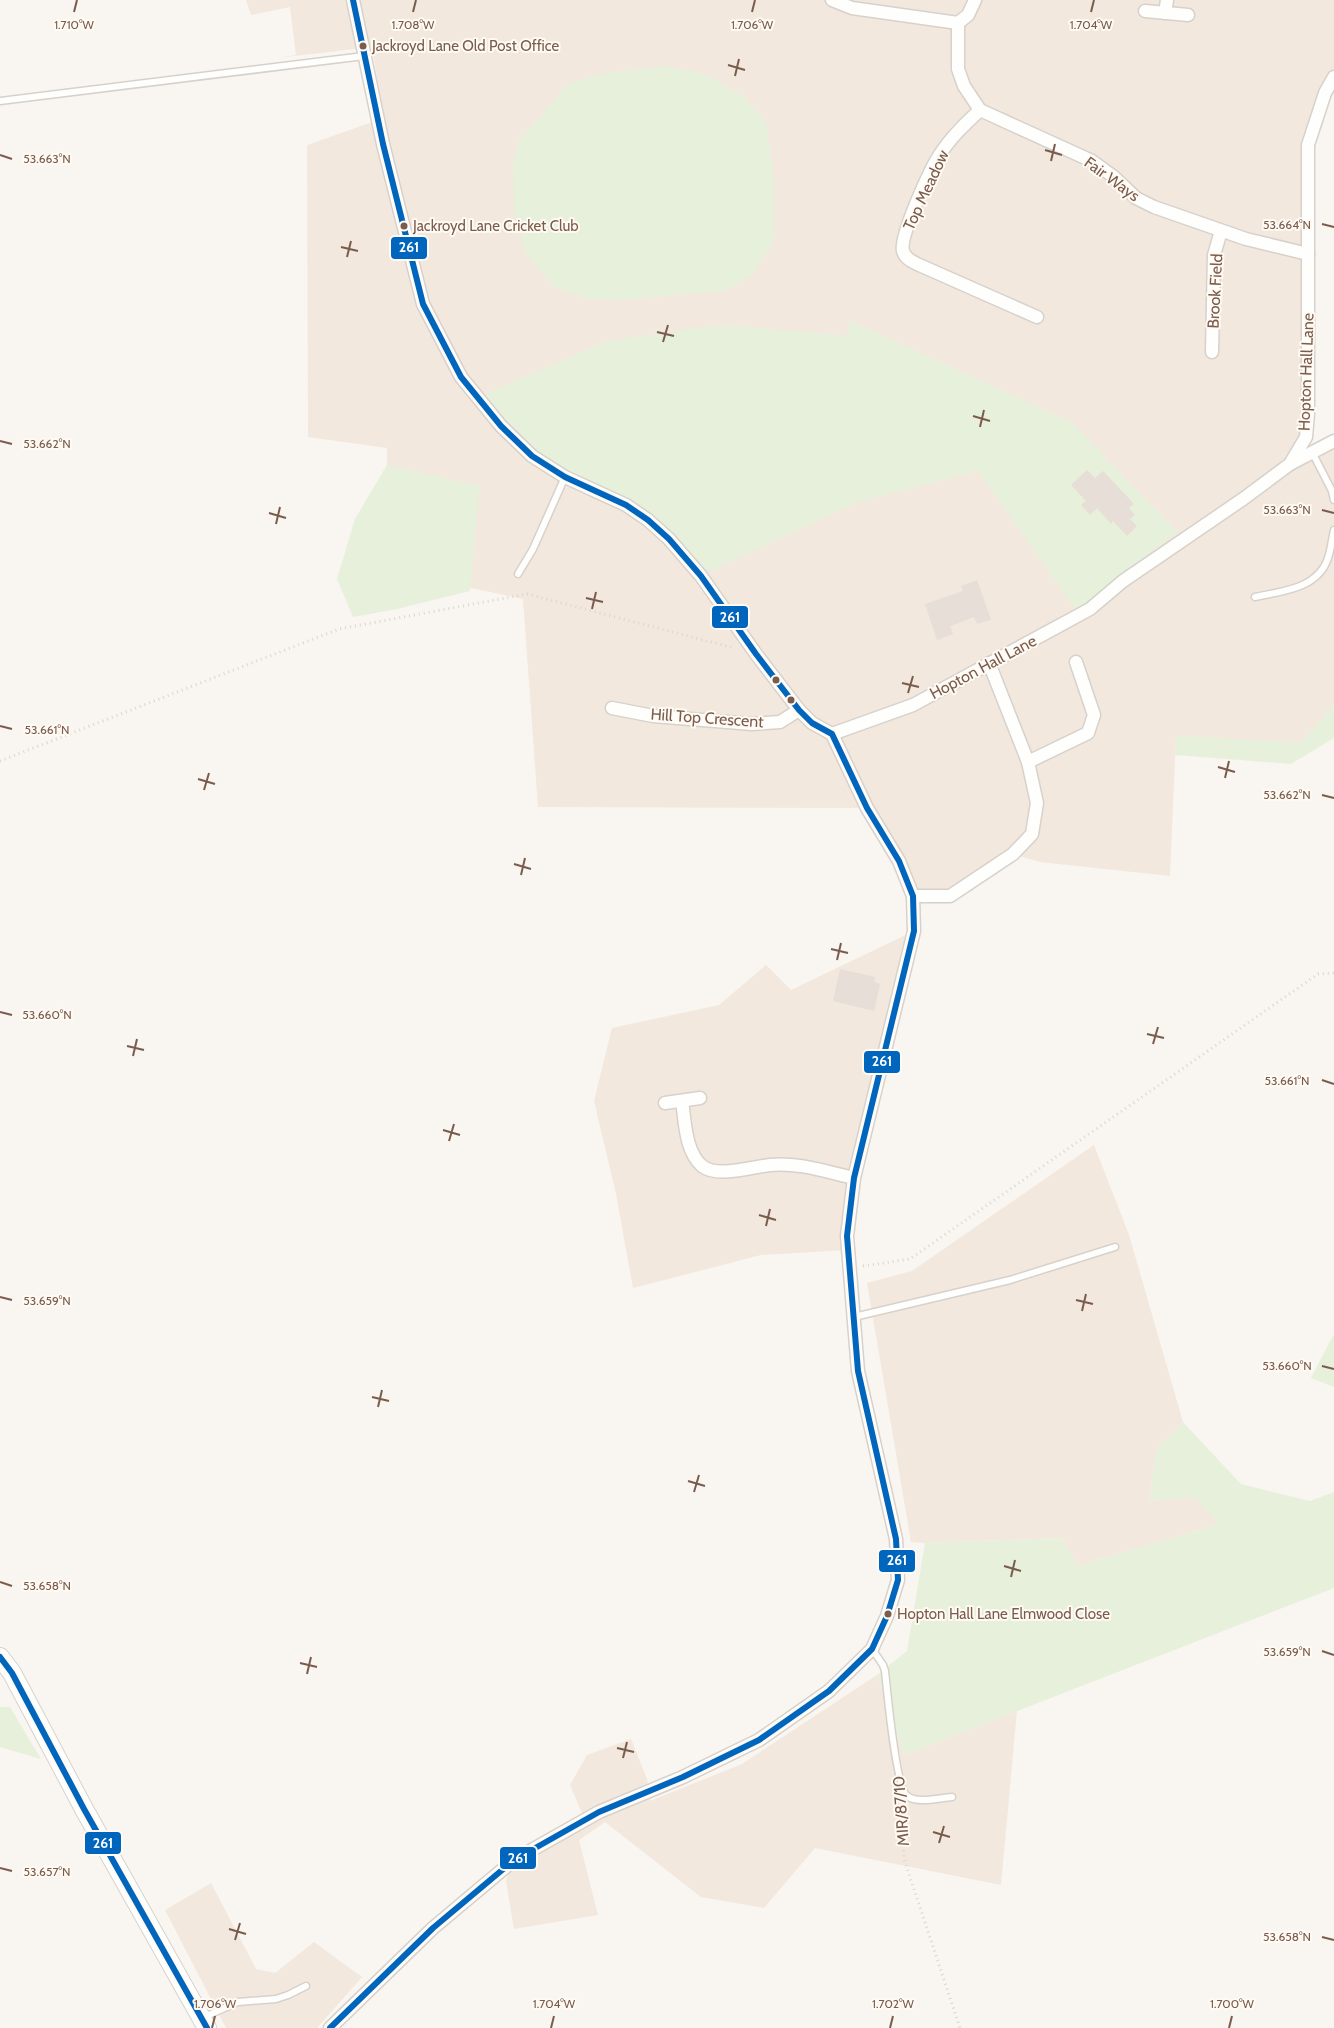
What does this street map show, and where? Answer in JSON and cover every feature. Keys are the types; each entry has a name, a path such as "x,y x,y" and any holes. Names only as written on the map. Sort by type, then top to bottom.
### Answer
{"main road":[{"path":"0,1656 204,2023"}],"street":[{"path":"330,2028 433,1928 514,1860 599,1812 683,1777 760,1740 829,1691 872,1649 887,1616 898,1580 896,1540 858,1371 847,1236 854,1178 914,931 913,896 899,861 866,808 832,734 812,723 799,710 756,654 701,576 669,539 648,520 626,505 565,477 532,456 476,397 461,377 422,304 383,144 353,0"},
{"path":"832,0 852,8 958,23 968,15 976,0"},
{"path":"1145,11 1166,6 1188,15"},
{"path":"958,23 958,68 964,86 980,110"},
{"name":"Hopton Hall Lane","path":"832,734 913,705 1090,609 1123,582 1290,464 1306,437 1308,414 1308,145 1326,93 1334,77"},
{"name":"Fair Ways","path":"980,110 1092,161 1114,177 1136,198 1154,208 1246,239 1308,254"},
{"name":"Top Meadow","path":"980,110 962,127 939,156 904,237 904,254 909,260 917,264 1037,317"},
{"name":"Brook Field","path":"1212,352 1214,255 1221,230"},
{"path":"1290,464 1334,441"},
{"path":"1028,762 1088,733 1094,715 1076,662"},
{"path":"913,896 950,896 1012,854 1032,834 1037,803 1028,762 989,663"},
{"name":"Hill Top Crescent","path":"612,708 653,716 752,724 780,722 799,710"},
{"path":"665,1103 700,1098"},
{"path":"682,1101 690,1149 695,1158 704,1167 718,1172 771,1165 791,1165 854,1178"}],"lane":[{"path":"0,101 364,56"},
{"path":"1312,452 1332,491 1334,500"},
{"path":"518,574 533,549 565,477"},
{"path":"1255,597 1294,588 1312,581 1321,572 1328,558 1334,530"},
{"path":"854,1318 1010,1280 1115,1247"},
{"name":"MIR/87/10","path":"872,1649 885,1671 902,1792"},
{"path":"902,1792 909,1797 922,1800 952,1797"},
{"path":"204,2023 238,2002 276,1999 306,1986"}],"path":[{"path":"0,761 339,629 527,594 756,654"},
{"path":"850,1268 910,1259 1318,974 1334,974"},
{"name":"MIR/87/10","path":"902,1792 897,1804 905,1862 960,2028"}],"shaded area":[{"path":"246,0 1334,0 1334,77 1308,145 1308,414 1291,463 1334,441 1334,704 1302,743 1176,736 1170,876 1040,862 1013,854 950,896 913,896 866,808 538,807 523,599 387,570 387,448 308,437 307,145 384,118 372,47 277,58 296,55 290,7 251,15"},
{"path":"914,931 875,1089 847,1250 761,1255 633,1288 616,1194 594,1101 612,1028 719,1005 766,965 791,990"},
{"path":"1094,1145 1129,1235 1183,1422 1157,1449 1149,1501 1195,1497 1219,1524 1077,1566 1062,1538 911,1542 867,1283 912,1271"},
{"path":"877,1675 904,1755 1017,1711 1001,1885 815,1848 764,1908 701,1897 605,1822 579,1840 598,1915 514,1929 506,1881 514,1860 585,1820 570,1785 587,1755 631,1739 647,1779 650,1801 742,1764"},
{"path":"211,1883 256,1969 275,1973 314,1942 362,1977 317,2028 226,2028 165,1910"}],"green space":[{"path":"664,66 705,74 744,97 766,122 774,178 775,240 751,276 727,290 627,300 586,299 555,288 524,251 514,213 513,164 518,142 569,83 611,72"},
{"path":"849,320 1071,422 1178,532 1076,610 978,471 858,502 706,573 674,534 659,520 631,501 577,476 542,456 520,437 481,396 607,341 722,325 849,336"},
{"path":"387,465 480,486 470,591 397,609 353,617 337,579 355,519"},
{"path":"1334,704 1334,738 1291,764 1175,755 1176,736 1302,742"},
{"path":"1334,1334 1334,1387 1311,1378"},
{"path":"1183,1422 1241,1484 1310,1501 1334,1492 1334,1588 904,1755 877,1675 907,1651 925,1543 1062,1538 1077,1566 1219,1524 1195,1498 1149,1501 1157,1449"},
{"path":"0,1707 10,1707 41,1759 0,1747"}],"building":[{"path":"1087,470 1095,478 1103,471 1134,504 1129,508 1135,515 1130,519 1137,526 1127,536 1113,521 1111,524 1097,508 1090,515 1081,505 1086,501 1071,485"},
{"path":"977,580 991,620 977,624 974,617 950,626 953,634 937,640 925,604 963,591 961,586"},
{"path":"840,969 875,977 874,982 880,984 874,1011 833,1001"}],"transit line":[{"name":"261","path":"330,2028 433,1928 514,1860 599,1812 683,1777 759,1740 829,1691 872,1649 887,1616 898,1580 896,1539 858,1371 847,1236 854,1178 914,931 913,896 899,861 867,808 832,734 812,723 799,710 756,654 701,576 669,539 648,520 626,505 565,477 532,456 501,426 461,377 423,304 383,144 353,0"},
{"name":"261","path":"0,1657 12,1673 84,1809 207,2028"}],"place":[{"name":"Jackroyd Lane Old Post Office","path":"363,46"},
{"name":"Jackroyd Lane Cricket Club","path":"404,226"},
{"name":"Hopton Hall Lane Elmwood Close","path":"888,1614"}]}
